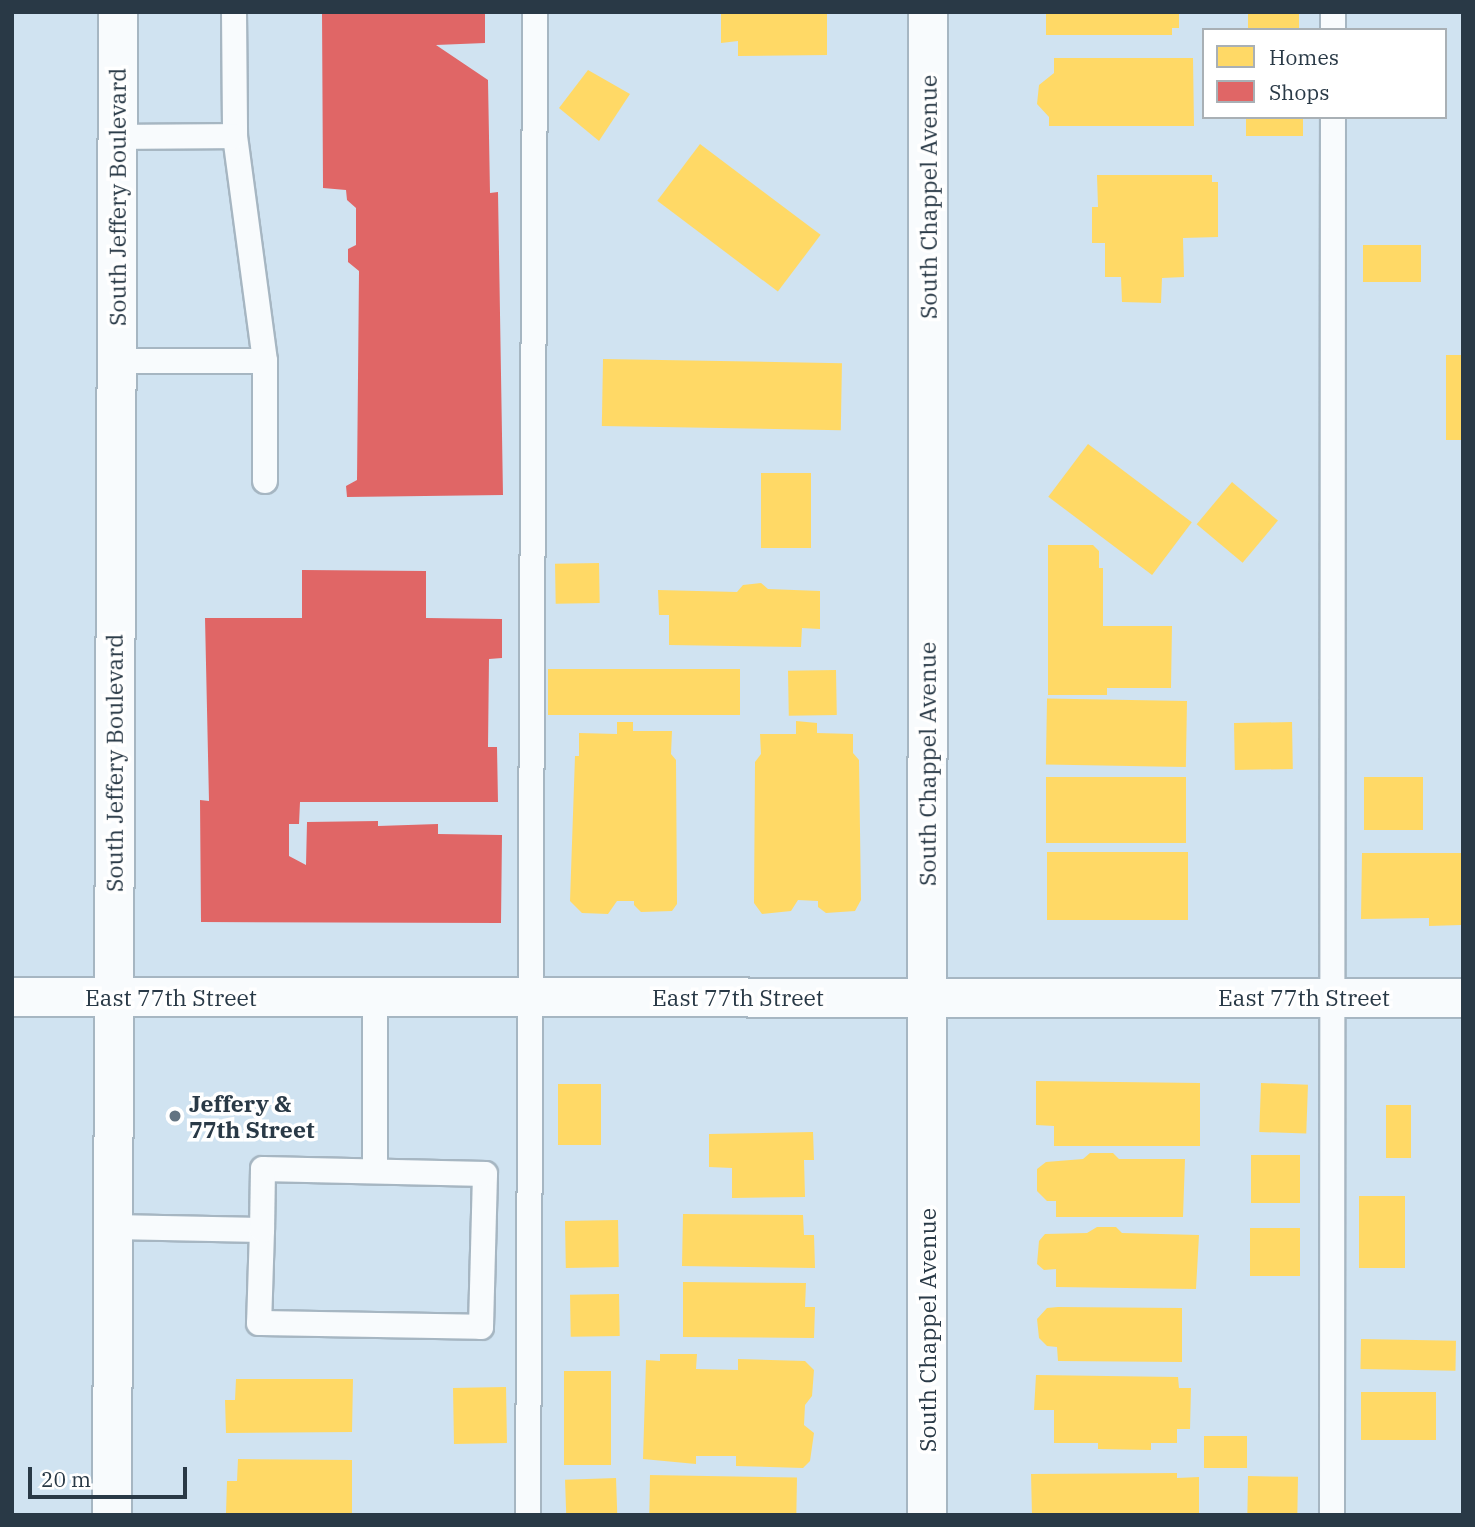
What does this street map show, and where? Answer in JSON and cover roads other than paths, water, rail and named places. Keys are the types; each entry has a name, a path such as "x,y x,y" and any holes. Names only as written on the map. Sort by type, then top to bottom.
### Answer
{"street":[{"name":"South Jeffery Boulevard","path":"112,1515 118,12"},
{"name":"South Chappel Avenue","path":"927,1515 928,12"},
{"name":"East 77th Street","path":"12,997 1463,998"}],"lane":[{"path":"234,12 236,136 265,361 265,481"},
{"path":"528,1515 535,12"},
{"path":"1332,1515 1333,119"},
{"path":"119,137 236,136"},
{"path":"117,361 265,361"},
{"path":"375,997 375,1171"},
{"path":"263,1168 485,1174 481,1326 259,1323 262,1230 263,1168"},
{"path":"113,1227 262,1230"}],"place":[{"name":"Jeffery & 77th Street","path":"175,1116"}]}
